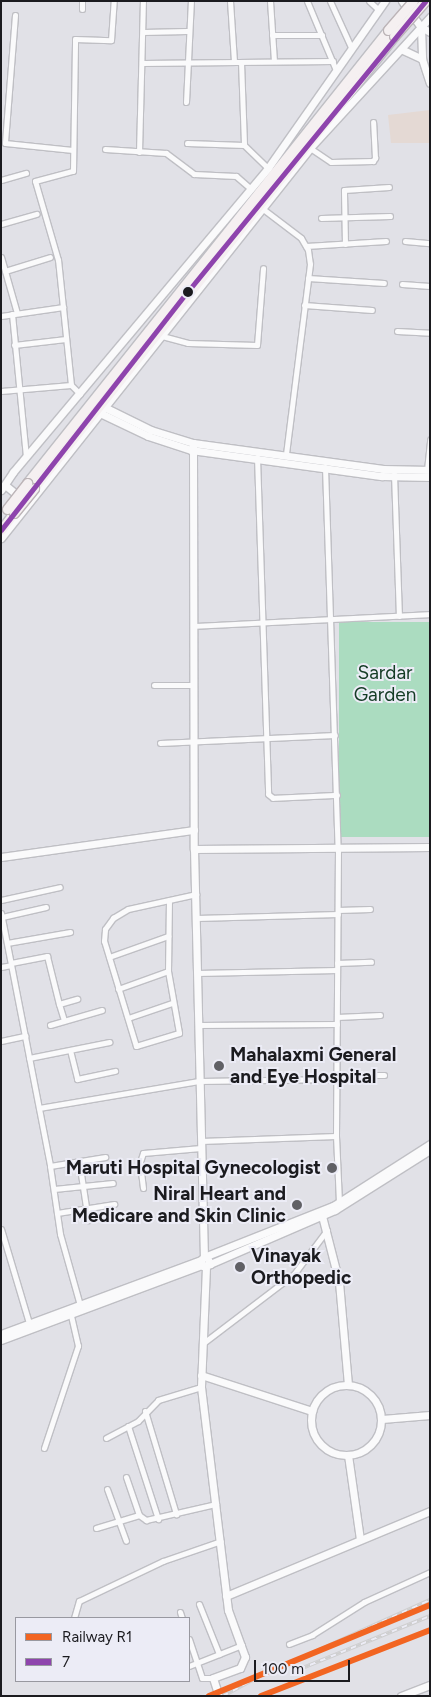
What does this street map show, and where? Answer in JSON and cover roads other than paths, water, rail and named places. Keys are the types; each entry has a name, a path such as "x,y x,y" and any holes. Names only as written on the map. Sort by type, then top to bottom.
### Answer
{"main road":[{"path":"1,530 8,513 391,33 413,1"},
{"path":"391,33 425,1"}],"street":[{"path":"82,1 82,9"},
{"path":"80,394 71,385 58,260 35,180 73,171 75,39 111,40 114,1"},
{"path":"139,152 143,1"},
{"path":"186,102 187,31 191,1"},
{"path":"230,1 234,62"},
{"path":"270,1 274,61"},
{"path":"307,1 334,65"},
{"path":"330,1 351,47"},
{"path":"369,1 378,9"},
{"path":"29,503 3,488 26,457 268,168 334,65 351,47 385,1"},
{"path":"402,1 421,28 430,32"},
{"path":"14,15 5,143 73,150"},
{"path":"1,538 310,148 402,50 430,17"},
{"path":"421,28 422,59 430,83"},
{"path":"142,32 187,31"},
{"path":"272,36 322,36"},
{"path":"402,50 422,59"},
{"path":"142,63 274,61 334,65"},
{"path":"241,62 244,145"},
{"path":"310,148 331,162 373,161 376,158 373,122"},
{"path":"187,143 244,145 268,168"},
{"path":"105,149 166,153 194,174 236,176 251,189"},
{"path":"1,180 26,173"},
{"path":"345,244 344,190 389,187"},
{"path":"263,209 301,238 306,246 310,264 286,454"},
{"path":"1,224 37,214"},
{"path":"321,218 390,216"},
{"path":"306,246 386,241"},
{"path":"405,241 430,243"},
{"path":"1,257 15,313 14,345 26,457"},
{"path":"5,271 50,257"},
{"path":"162,336 188,343 256,345 263,268"},
{"path":"308,278 384,283"},
{"path":"402,284 430,286"},
{"path":"304,306 372,310"},
{"path":"1,316 63,307"},
{"path":"398,331 430,332"},
{"path":"14,345 66,339"},
{"path":"1,391 71,385"},
{"path":"102,410 192,446 257,453 394,474 429,473 430,438"},
{"path":"190,1642 203,1680 244,1664 242,1645 226,1596 221,1541 201,1387 205,1262 194,849 192,446"},
{"path":"257,453 286,454 325,463"},
{"path":"257,453 264,624 266,739 270,797 337,795"},
{"path":"325,463 337,795 336,1136 339,1202"},
{"path":"394,474 399,616"},
{"path":"193,626 264,624 430,614"},
{"path":"154,685 193,685"},
{"path":"160,744 335,735"},
{"path":"1,857 194,830"},
{"path":"194,849 430,847"},
{"path":"1,900 60,887"},
{"path":"169,900 168,971 172,1003 179,1026 179,1033 136,1046 104,941 105,929 112,918 128,909 196,894"},
{"path":"46,907 2,919 30,1058 57,1213 80,1305"},
{"path":"197,918 370,909"},
{"path":"7,943 70,932"},
{"path":"109,957 168,936"},
{"path":"1,967 47,956 64,1020"},
{"path":"337,963 371,962"},
{"path":"197,973 337,970"},
{"path":"118,989 168,971"},
{"path":"59,1004 77,999"},
{"path":"128,1018 172,1003"},
{"path":"50,1025 102,1010"},
{"path":"337,1017 380,1015"},
{"path":"198,1025 337,1024"},
{"path":"1,1041 25,1036"},
{"path":"30,1058 109,1042"},
{"path":"70,1050 77,1079 115,1071"},
{"path":"39,1108 199,1081 384,1075"},
{"path":"143,1188 140,1162 143,1153 201,1144 336,1136"},
{"path":"322,1214 430,1144"},
{"path":"1,1340 71,1316 322,1214 430,1150"},
{"path":"50,1166 105,1157"},
{"path":"79,1161 88,1220"},
{"path":"54,1189 113,1183"},
{"path":"57,1213 114,1204"},
{"path":"322,1214 339,1282 348,1384"},
{"path":"1,1230 28,1323"},
{"path":"202,1344 294,1274 327,1230"},
{"path":"1,1334 205,1262"},
{"path":"44,1448 78,1346 71,1316"},
{"path":"201,1375 312,1411"},
{"path":"348,1384 371,1394 380,1410 382,1419 374,1442 365,1450 348,1455 330,1452 320,1445 312,1429 312,1411 325,1391 348,1384"},
{"path":"106,1438 128,1426 158,1400 201,1387"},
{"path":"145,1412 176,1514"},
{"path":"382,1419 430,1415"},
{"path":"128,1426 158,1519"},
{"path":"348,1455 360,1539"},
{"path":"126,1477 139,1515 146,1520 158,1519 216,1504"},
{"path":"107,1489 126,1542"},
{"path":"226,1596 430,1511"},
{"path":"96,1528 139,1515"},
{"path":"74,1617 79,1601 163,1562 221,1541"},
{"path":"289,1644 312,1635 364,1602 430,1572"},
{"path":"199,1604 219,1654"},
{"path":"180,1612 182,1617"},
{"path":"190,1666 242,1645"},
{"path":"212,1678 219,1696"},
{"path":"402,1696 414,1693 430,1685"}],"railway":[{"path":"312,1653 430,1600"},
{"path":"300,1669 430,1616"},
{"path":"261,1696 430,1630"},
{"path":"223,1696 267,1672"}],"rail line":[{"name":"R1","path":"209,1696 430,1605"},
{"name":"R1","path":"261,1696 430,1630"}],"place":[{"name":"Mahalaxmi General and Eye Hospital","path":"219,1066"},
{"name":"Maruti Hospital Gynecologist","path":"332,1168"},
{"name":"Niral Heart and Medicare and Skin Clinic","path":"297,1205"},
{"name":"Vinayak Orthopedic","path":"240,1267"}],"park label":[{"name":"Sardar Garden","path":"385,684"}]}
